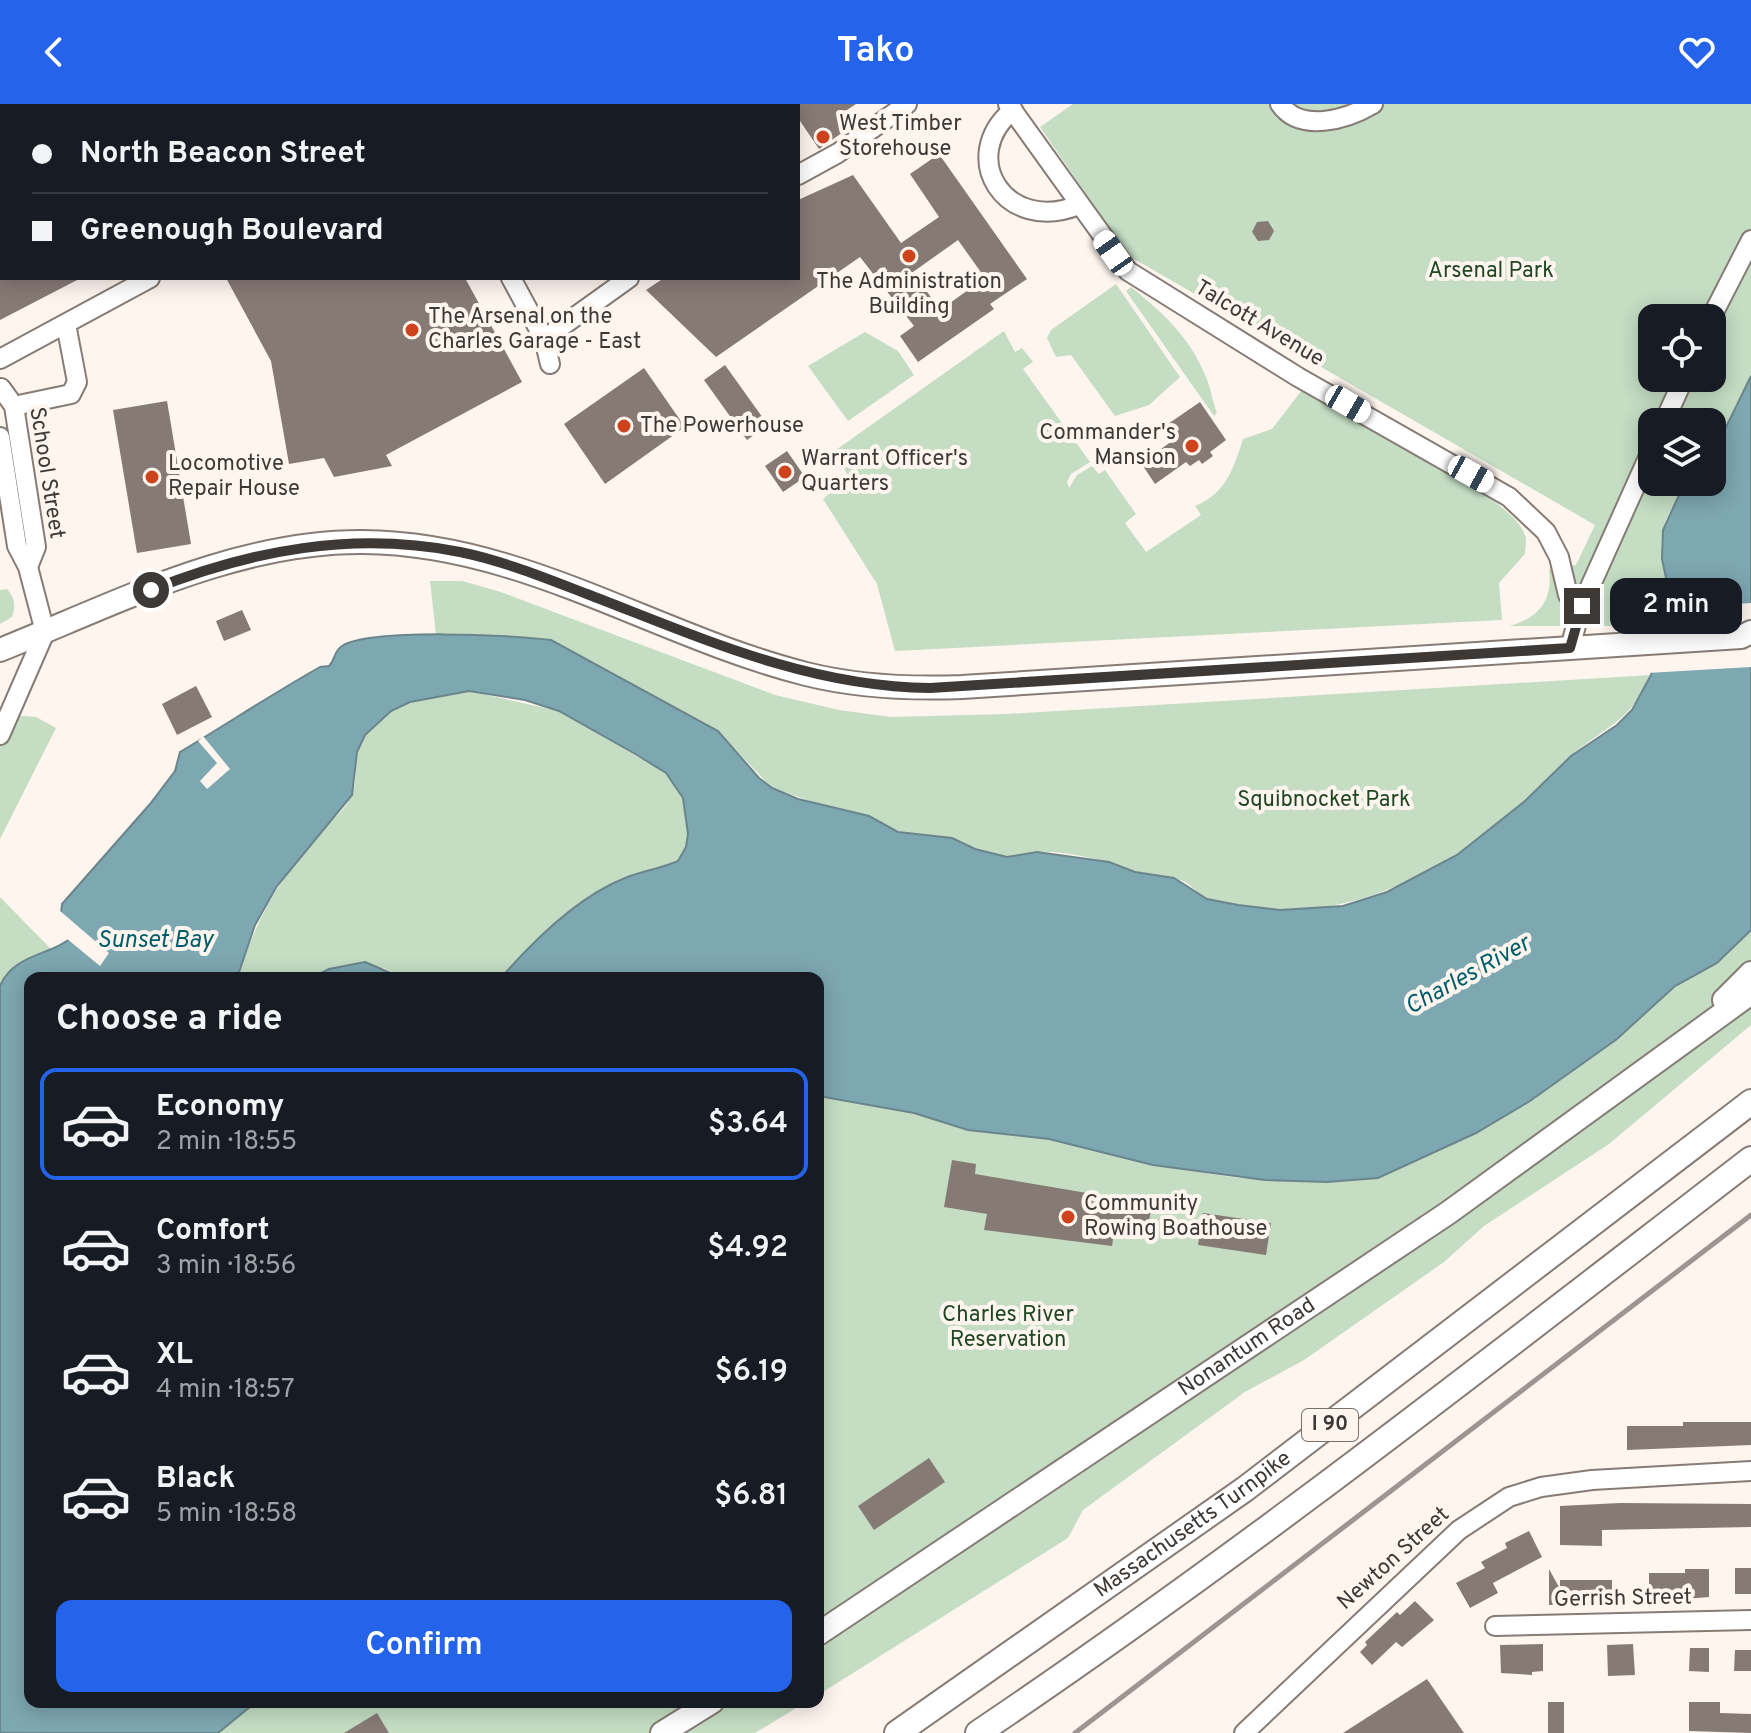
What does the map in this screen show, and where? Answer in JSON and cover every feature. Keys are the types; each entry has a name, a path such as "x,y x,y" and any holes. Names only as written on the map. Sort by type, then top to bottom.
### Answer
{"highway":[{"name":"Massachusetts Turnpike","path":"897,1733 1245,1489 1751,1102"},
{"name":"Massachusetts Turnpike","path":"978,1733 1126,1632 1332,1480 1751,1159"}],"main road":[{"path":"0,650 227,563 297,548 362,542 430,547 487,559 780,666 883,687 962,687 1748,636"},
{"name":"Nonantum Road","path":"1668,1053 1751,973"},
{"name":"Nonantum Road","path":"824,1630 1448,1213 1751,993"},
{"path":"662,1733 702,1708"}],"street":[{"path":"800,174 838,153 907,104"},
{"path":"1280,104 1295,120 1310,122 1373,104"},
{"path":"1011,107 994,129 989,142 988,159 1001,190 1019,208 1033,214 1062,212 1079,205"},
{"name":"Talcott Avenue","path":"1011,107 1113,253 1137,277 1298,377 1509,497 1546,532 1562,567 1568,595 1582,606"},
{"path":"1718,304 1751,240"},
{"path":"0,359 146,280"},
{"path":"512,280 544,339 550,364"},
{"path":"544,339 626,280"},
{"path":"14,406 71,394 77,382 66,324"},
{"name":"School Street","path":"0,383 14,406 36,547 28,567"},
{"name":"School Street","path":"0,437 17,546 28,567 45,632"},
{"path":"1570,648 1582,606 1638,480"},
{"path":"0,735 45,632"},
{"name":"Newton Street","path":"1244,1733 1459,1530 1509,1497 1541,1487 1592,1480 1751,1471"},
{"name":"Gerrish Street","path":"1495,1626 1751,1620"}],"green space":[{"name":"Arsenal Park","path":"1073,104 1751,104 1751,376 1726,427 1726,408 1638,408 1638,496 1678,496 1662,535 1666,592 1664,611 1628,626 1509,626 1528,618 1542,606 1549,590 1549,569 1576,565 1595,525 1129,256 1040,127"},
{"path":"1116,284 1180,377 1149,405 1115,416 1071,355 1056,357 1047,338 1051,330"},
{"path":"1131,287 1165,316 1192,350 1208,382 1217,413 1214,416 1126,291"},
{"path":"1004,331 1015,352 1022,348 1033,362 1023,369 1090,462 1071,474 1067,482 1069,488 1077,475 1092,466 1099,474 1105,470 1136,514 1125,523 1146,552 1201,515 1195,506 1206,501 1221,487 1232,469 1243,439 1272,429 1302,390 1460,477 1513,518 1525,535 1525,554 1499,583 1502,620 895,651 877,584 823,499 849,477 833,452"},
{"path":"865,332 898,351 914,375 848,421 808,366"},
{"name":"Squibnocket Park","path":"430,581 462,581 501,592 775,695 839,710 891,717 1006,714 1651,675 1634,704 1617,721 1572,755 1504,819 1428,871 1387,890 1344,903 1300,910 1255,909 1209,899 1180,880 1137,873 1092,858 1045,852 1007,857 939,837 914,836 772,788 718,731 551,640 436,635"},
{"path":"7,589 14,609 12,617 0,624 0,590"},
{"path":"469,691 559,711 666,773 683,798 688,834 686,847 678,861 623,878 590,897 542,936 507,972 391,972 384,968 355,972 239,972 259,922 277,889 313,839 350,799 354,790 358,752 368,732 388,714 421,700"},
{"path":"0,714 36,717 56,728 0,839"},
{"path":"0,897 51,949 21,963 0,986"},
{"name":"Charles River Reservation","path":"1751,930 1751,1025 1609,1144 1484,1226 1444,1262 1304,1360 1245,1392 1083,1510 1068,1538 824,1691 824,1097 914,1113 968,1130 1049,1139 1152,1165 1238,1178 1327,1182 1378,1178 1476,1133 1530,1101 1617,1039 1675,986 1717,963"},
{"path":"249,1708 796,1708 755,1733 218,1733"}],"water":[{"path":"1751,376 1751,930 1717,963 1675,986 1617,1039 1530,1101 1476,1133 1378,1178 1327,1182 1265,1180 1153,1165 1049,1139 968,1130 914,1113 824,1097 824,972 507,972 542,935 590,896 625,878 678,861 686,847 688,834 683,798 666,773 559,711 525,700 469,691 410,702 391,711 365,735 357,752 352,795 277,886 255,925 239,972 24,972 24,1708 249,1708 218,1733 0,1733 0,986 14,967 75,935 61,913 62,904 150,804 175,771 180,752 302,677 320,667 329,666 339,648 358,640 443,634 551,640 718,731 759,778 772,788 798,799 869,816 898,832 952,838 975,849 1007,857 1037,852 1109,862 1135,872 1174,878 1207,899 1280,910 1343,906 1387,892 1457,855 1525,801 1571,756 1617,725 1632,710 1651,675 1669,592 1662,559 1663,530 1679,496 1726,496 1726,427"},
{"path":"365,962 388,972 323,972"}],"pier":[{"path":"1751,603 1751,667 1647,673 1660,610"},
{"path":"203,736 230,769 207,789 200,781 217,763 198,741"},
{"path":"59,910 109,953 100,966 66,938 71,934 58,915"}],"building":[{"name":"West Timber Storehouse","path":"800,104 856,104 844,112 853,125 819,149 800,121"},
{"path":"939,154 1027,279 990,304 994,309 918,362 900,336 914,326 860,257 716,357 646,290 661,280 800,280 800,199 853,175 901,243 939,217 910,174","holes":["958,240 985,278 940,310 913,272"]},
{"path":"1268,221 1274,231 1269,240 1258,241 1252,232 1257,222"},
{"path":"0,280 77,280 0,320"},
{"path":"227,280 466,280 522,382 386,455 392,466 334,477 324,458 289,464 271,361"},
{"path":"725,365 768,425 747,440 704,380"},
{"name":"The Powerhouse","path":"644,368 685,427 605,484 564,424"},
{"name":"Locomotive Repair House","path":"167,401 191,544 137,553 113,410"},
{"name":"Commander's Mansion","path":"1200,402 1226,440 1210,452 1213,456 1202,464 1199,460 1190,466 1186,462 1155,484 1141,463 1175,439 1165,426"},
{"name":"Warrant Officer's Quarters","path":"787,451 805,477 783,492 765,466"},
{"path":"242,610 251,630 224,641 216,621"},
{"path":"196,686 212,717 177,735 162,704"},
{"name":"Community Rowing Boathouse","path":"952,1160 976,1164 975,1174 1152,1204 1146,1239 1114,1233 1112,1246 984,1230 987,1214 944,1207"},
{"path":"1203,1213 1271,1223 1266,1255 1198,1245"},
{"path":"1683,1422 1751,1422 1751,1445 1627,1450 1627,1426 1683,1426"},
{"path":"929,1458 945,1482 874,1530 858,1506"},
{"path":"1751,1504 1751,1527 1602,1530 1602,1546 1560,1545 1560,1506"},
{"path":"1529,1531 1542,1557 1493,1583 1498,1593 1470,1608 1456,1583 1485,1568 1481,1562 1507,1548 1505,1543"},
{"path":"1735,1568 1751,1568 1751,1594 1735,1594"},
{"path":"1549,1569 1560,1589 1560,1580 1612,1580 1612,1604 1549,1605"},
{"path":"1685,1569 1709,1569 1709,1597 1649,1602 1649,1573 1685,1573"},
{"path":"1415,1601 1434,1620 1402,1647 1396,1642 1372,1665 1360,1652 1367,1645 1365,1642 1397,1612 1400,1615"},
{"path":"1543,1644 1543,1671 1532,1672 1532,1675 1501,1673 1500,1645"},
{"path":"1633,1644 1635,1675 1608,1676 1607,1645"},
{"path":"1690,1648 1709,1648 1709,1672 1689,1671"},
{"path":"1735,1650 1751,1650 1751,1671 1734,1671"},
{"path":"1427,1679 1464,1733 1343,1733"},
{"path":"1548,1702 1564,1702 1564,1733 1548,1733"},
{"path":"1689,1702 1720,1702 1720,1713 1751,1714 1751,1733 1689,1731"},
{"path":"377,1713 389,1733 344,1733"}],"railway":[{"path":"1075,1733 1751,1215"}],"place":[{"name":"West Timber Storehouse","path":"823,137"},
{"name":"The Administration Building","path":"909,256"},
{"name":"The Arsenal on the Charles Garage - East","path":"412,330"},
{"name":"The Powerhouse","path":"624,426"},
{"name":"Commander's Mansion","path":"1192,446"},
{"name":"Warrant Officer's Quarters","path":"785,472"},
{"name":"Locomotive Repair House","path":"152,477"},
{"name":"Community Rowing Boathouse","path":"1068,1217"}],"route":[{"path":"151,590 227,563 297,548 362,542 430,547 473,555 519,569 794,670 852,683 930,688 1570,648 1582,606"}],"water label":[{"name":"Sunset Bay","path":"155,941"},
{"name":"Charles River","path":"1468,976"}]}
